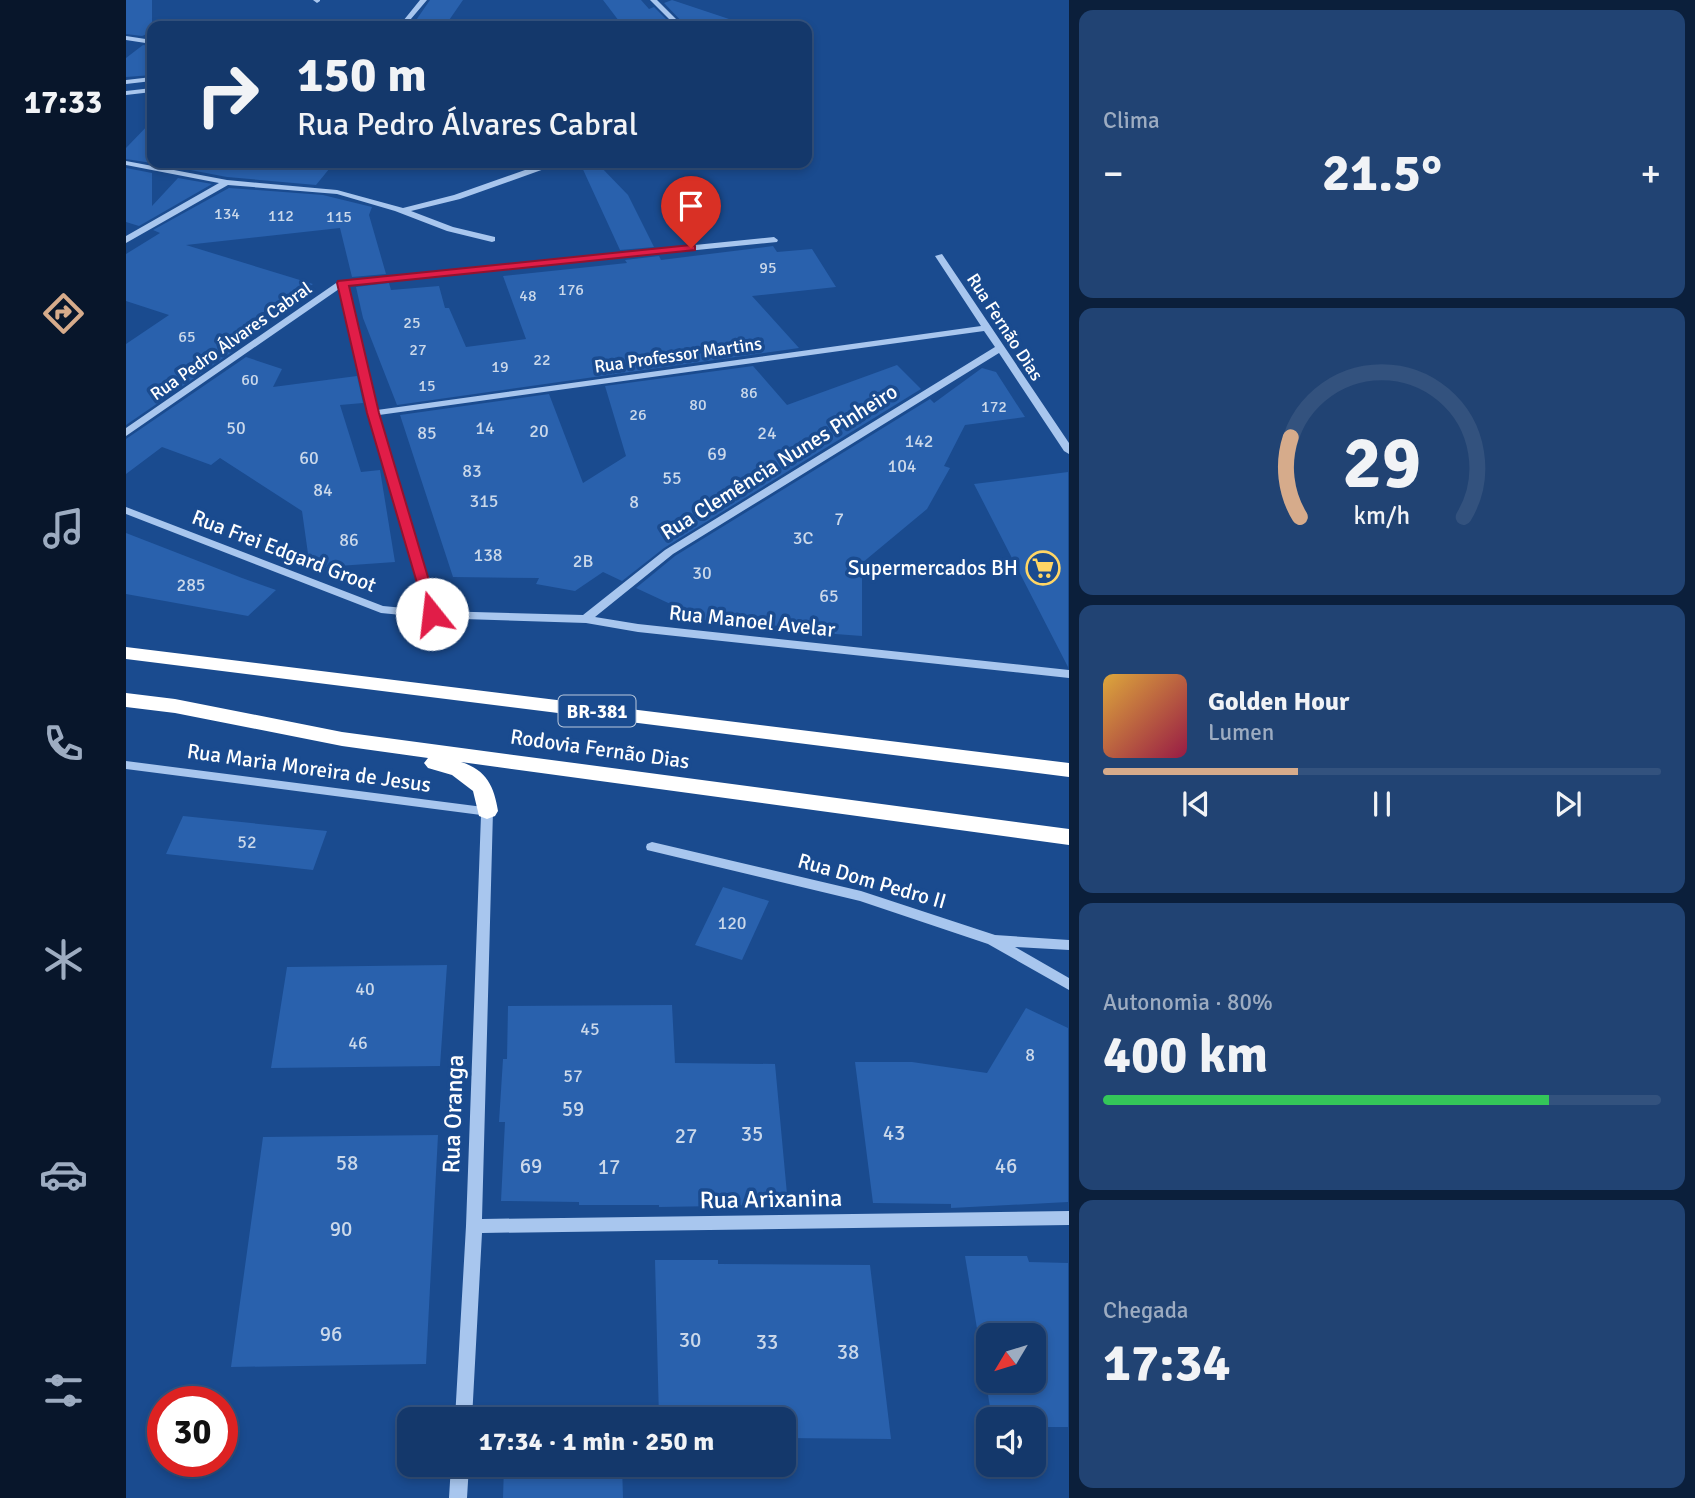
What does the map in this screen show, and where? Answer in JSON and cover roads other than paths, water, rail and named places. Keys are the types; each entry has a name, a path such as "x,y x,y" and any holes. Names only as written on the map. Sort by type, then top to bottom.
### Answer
{"highway":[{"name":"Rodovia Fernão Dias","path":"126,653 1069,770"},
{"name":"Rodovia Fernão Dias","path":"126,700 175,706 341,739 1069,837"},
{"path":"341,739 459,769 483,788 487,811"}],"street":[{"path":"406,21 424,0"},
{"path":"653,0 675,21"},
{"path":"126,38 147,41"},
{"path":"126,82 147,80"},
{"path":"126,93 147,91"},
{"path":"126,163 147,167"},
{"path":"153,168 227,182 316,188 492,239"},
{"path":"401,211 457,197 539,168"},
{"path":"126,240 227,182"},
{"name":"Rua Pedro Álvares Cabral","path":"126,433 342,283 774,240"},
{"name":"Rua Fernão Dias","path":"939,256 1069,451"},
{"path":"342,283 373,413 432,614"},
{"name":"Rua Professor Martins","path":"373,413 987,328"},
{"name":"Rua Clemência Nunes Pinheiro","path":"586,619 669,552 1000,348"},
{"name":"Rua Frei Edgard Groot","path":"126,510 381,609 432,614"},
{"name":"Rua Manoel Avelar","path":"432,614 586,619 638,628 1069,674"},
{"name":"Rua Maria Moreira de Jesus","path":"126,765 487,811"},
{"name":"Rua Oranga","path":"464,1407 474,1226 487,811"},
{"name":"Rua Dom Pedro II","path":"652,847 861,896 993,940 1069,985"},
{"path":"993,940 1069,945"},
{"name":"Rua Arixanina","path":"474,1226 1069,1218"},
{"path":"458,1498 459,1477"}],"place":[{"name":"Supermercados BH","path":"1043,568"}]}
